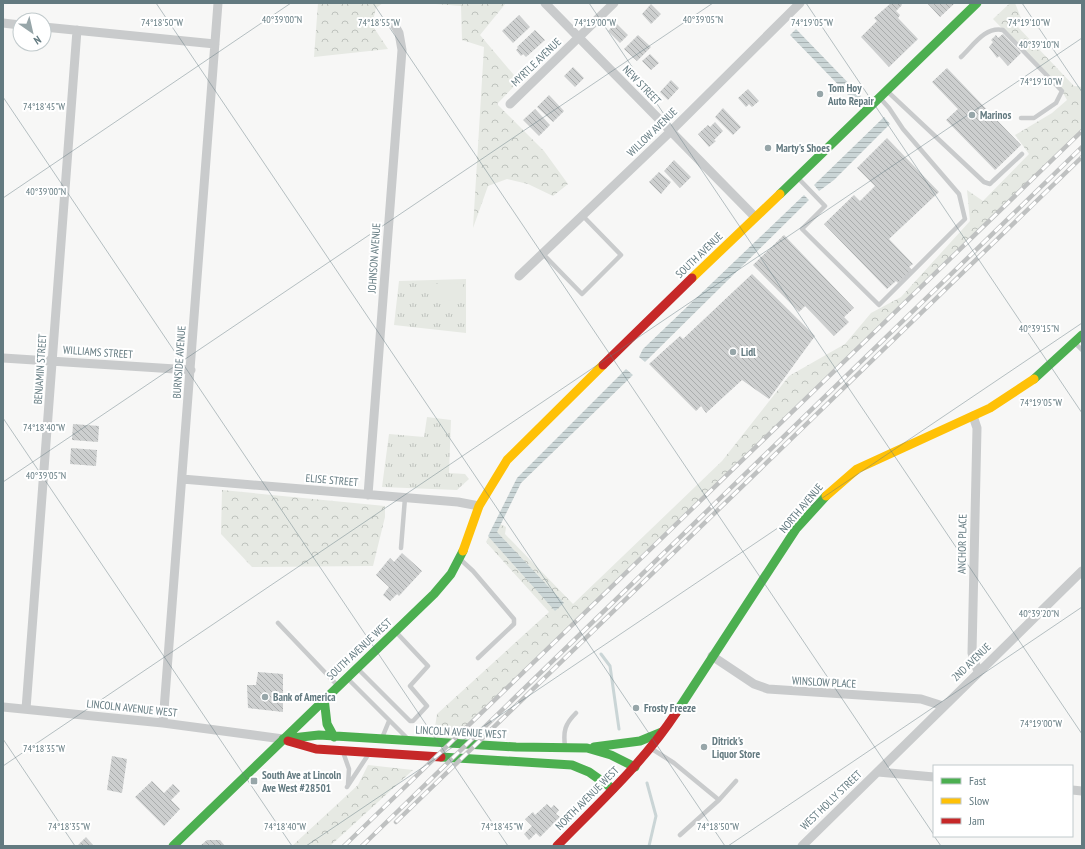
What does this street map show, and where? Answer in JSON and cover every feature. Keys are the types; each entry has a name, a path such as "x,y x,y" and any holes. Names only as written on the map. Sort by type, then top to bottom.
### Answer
{"main road":[{"name":"SOUTH AVENUE","path":"465,545 478,506 507,460 755,217 977,3"},
{"name":"NORTH AVENUE","path":"635,767 664,731 796,529 818,502 838,483 857,469 880,457 973,416 1006,399 1030,384 1082,336"},
{"name":"SOUTH AVENUE WEST","path":"173,846 324,698 434,594 451,574 460,559 465,545"},
{"path":"324,698 327,724 334,737"},
{"path":"587,748 627,744 640,741 664,731"},
{"name":"LINCOLN AVENUE WEST","path":"283,739 319,735 382,740 587,748 618,758 635,767"},
{"name":"LINCOLN AVENUE WEST","path":"283,739 316,749 572,765 589,772 613,789"},
{"name":"NORTH AVENUE WEST","path":"557,846 635,767"}],"street":[{"name":"BURNSIDE AVENUE","path":"163,723 218,3"},
{"name":"NEW STREET","path":"545,3 755,217"},
{"name":"MYRTLE AVENUE","path":"510,104 614,3"},
{"name":"WILLOW AVENUE","path":"519,276 670,132 800,3"},
{"name":"JOHNSON AVENUE","path":"368,495 402,50 399,33 394,24"},
{"path":"52,28 215,44"},
{"name":"BENJAMIN STREET","path":"26,709 77,30"},
{"name":"WILLIAMS STREET","path":"3,358 191,370"},
{"name":"ANCHOR PLACE","path":"973,416 976,428 972,653 978,672"},
{"name":"ELISE STREET","path":"182,479 405,498 478,506"},
{"name":"2ND AVENUE","path":"878,772 943,706 1082,572"},
{"name":"WINSLOW PLACE","path":"712,656 754,684 768,689 921,699 943,706"},
{"name":"LINCOLN AVENUE WEST","path":"3,707 163,723 283,739"},
{"path":"878,772 933,777"},
{"name":"WEST HOLLY STREET","path":"802,846 878,772"}],"lane":[{"path":"961,57 989,30 995,28 1003,30 1062,91 1056,103 1034,118 1021,118"},
{"path":"887,91 984,182 990,184 1022,154"},
{"path":"797,177 825,206 802,229 878,305 964,219 959,194 880,98"},
{"path":"542,253 582,294 621,255 582,215"},
{"path":"1075,343 1082,350"},
{"path":"401,548 405,498"},
{"path":"460,559 473,571 514,620 514,624 478,658"},
{"path":"278,623 338,686"},
{"path":"357,668 410,721 413,721 428,706 410,686 428,666 395,631"},
{"path":"346,677 410,741"},
{"path":"565,748 563,732 567,722 576,713"},
{"path":"382,740 389,721"},
{"path":"651,748 674,763 719,800"},
{"path":"342,751 349,769 347,787 369,753"},
{"path":"680,836 719,800 736,781"}],"green space":[{"path":"318,3 383,3 376,8 372,25 388,49 314,57"},
{"path":"423,3 506,3 480,35 519,81 497,104 544,151 568,184 553,196 528,184 507,179 488,186 473,228 484,47 462,40 461,6"},
{"path":"1010,3 1015,3 1021,18 1015,24 1074,86 1082,87 1082,130 449,745 433,740 437,714 549,612 486,542 496,522 506,527 505,534 573,604 722,461 789,376 845,344 871,313 901,297 970,221 967,190 983,201 1029,154 1015,135 1052,113 1067,100 1062,91 993,19"},
{"path":"466,279 466,333 394,325 399,281"},
{"path":"463,283 462,300 431,302 431,284"},
{"path":"427,417 451,420 449,473 465,474 469,479 457,490 382,487 389,434 424,437"},
{"path":"222,490 385,506 385,517 373,566 252,567 221,534"},
{"path":"368,765 413,770 330,846 292,846 358,785"}],"shaded area":[{"path":"796,29 861,96 855,102 790,35"},
{"path":"884,117 890,124 834,180 819,191 814,185"},
{"path":"804,195 809,200 645,362 639,357 643,349"},
{"path":"626,369 633,375 521,483 497,532 564,603 555,611 488,536 517,478"}],"building":[{"path":"891,3 901,3 902,5 896,11 900,15 898,18 918,39 889,67 861,37 877,21 874,18"},
{"path":"927,3 955,3 940,17"},
{"path":"651,4 661,14 651,24 642,14"},
{"path":"519,15 530,27 513,43 502,31"},
{"path":"616,23 628,35 620,43 608,31"},
{"path":"535,30 545,40 526,57 523,54 521,56 516,50 518,48 517,47"},
{"path":"1003,34 1021,53 1008,66 999,56 997,58 989,47 993,42 991,40 996,35 998,38"},
{"path":"638,35 651,47 637,61 624,49"},
{"path":"650,54 659,63 651,70 642,61"},
{"path":"573,67 584,78 575,87 564,76"},
{"name":"Marinos","path":"947,68 1021,145 995,170 946,120 958,109 932,82"},
{"path":"671,80 679,88 668,100 660,92"},
{"path":"748,89 759,101 752,107 749,104 746,107 738,98"},
{"path":"549,95 564,111 553,122 537,107"},
{"path":"723,108 741,127 733,135 715,117"},
{"path":"535,109 550,125 539,136 523,120"},
{"path":"715,122 723,131 714,140 716,141 709,147 698,134 708,125 710,127"},
{"path":"887,138 939,192 889,239 913,264 909,267 912,270 898,283 896,281 887,289 824,224 854,195 860,201 875,186 857,168"},
{"path":"674,160 691,177 680,188 664,171"},
{"path":"659,172 671,182 661,194 649,182"},
{"path":"784,235 854,308 844,317 849,322 834,336 805,306 799,312 753,265"},
{"name":"Lidl","path":"752,274 815,336 769,399 742,380 706,413 701,406 696,411 649,364 680,336 683,339"},
{"path":"73,424 99,426 98,442 72,440"},
{"path":"71,448 97,450 96,466 70,464"},
{"path":"402,553 422,571 399,596 397,594 390,601 383,595 389,587 376,575 390,558 394,562"},
{"name":"Bank of America","path":"258,672 283,674 283,712 248,708 247,685 256,685"},
{"path":"112,756 127,759 122,793 107,790"},
{"path":"152,781 164,793 173,784 180,791 171,800 180,809 164,826 135,797"},
{"path":"547,804 551,808 554,805 559,810 556,814 560,817 540,837 536,833 529,840 524,834 532,826 525,819 533,812 535,815"},
{"path":"86,837 94,846 77,846"},
{"path":"207,840 220,840 225,846 200,846"}],"waterway":[{"path":"601,654 610,666 619,729"},
{"path":"647,783 656,816 649,846"}],"railway":[{"path":"344,846 1082,131"},
{"path":"362,846 1082,147"},
{"path":"396,822 1082,157"}],"traffic: fast":[{"path":"780,194 977,3"},
{"path":"1034,379 1082,335"},
{"path":"676,713 796,529 826,496"},
{"path":"173,846 434,594 451,574 463,551"},
{"path":"324,698 327,724 334,737"},
{"path":"594,747 640,741 662,732"},
{"path":"283,739 319,735 516,747 587,748 611,755 635,767"},
{"path":"441,757 572,765 589,772 613,789"}],"traffic: slow":[{"path":"692,278 780,194"},
{"path":"463,551 479,506 507,460 603,365"},
{"path":"826,496 857,469 990,408 1034,379"}],"traffic: jam":[{"path":"603,365 692,278"},
{"path":"557,846 635,766 676,713"},
{"path":"288,741 316,749 441,757"}],"place":[{"name":"Tom Hoy Auto Repair","path":"820,94"},
{"name":"Marinos","path":"972,115"},
{"name":"Marty's Shoes","path":"768,148"},
{"name":"Lidl","path":"733,352"},
{"name":"Bank of America","path":"265,697"},
{"name":"Frosty Freeze","path":"636,708"},
{"name":"Ditrick's Liquor Store","path":"704,747"},
{"name":"South Ave at Lincoln Ave West #28501","path":"254,781"}]}
